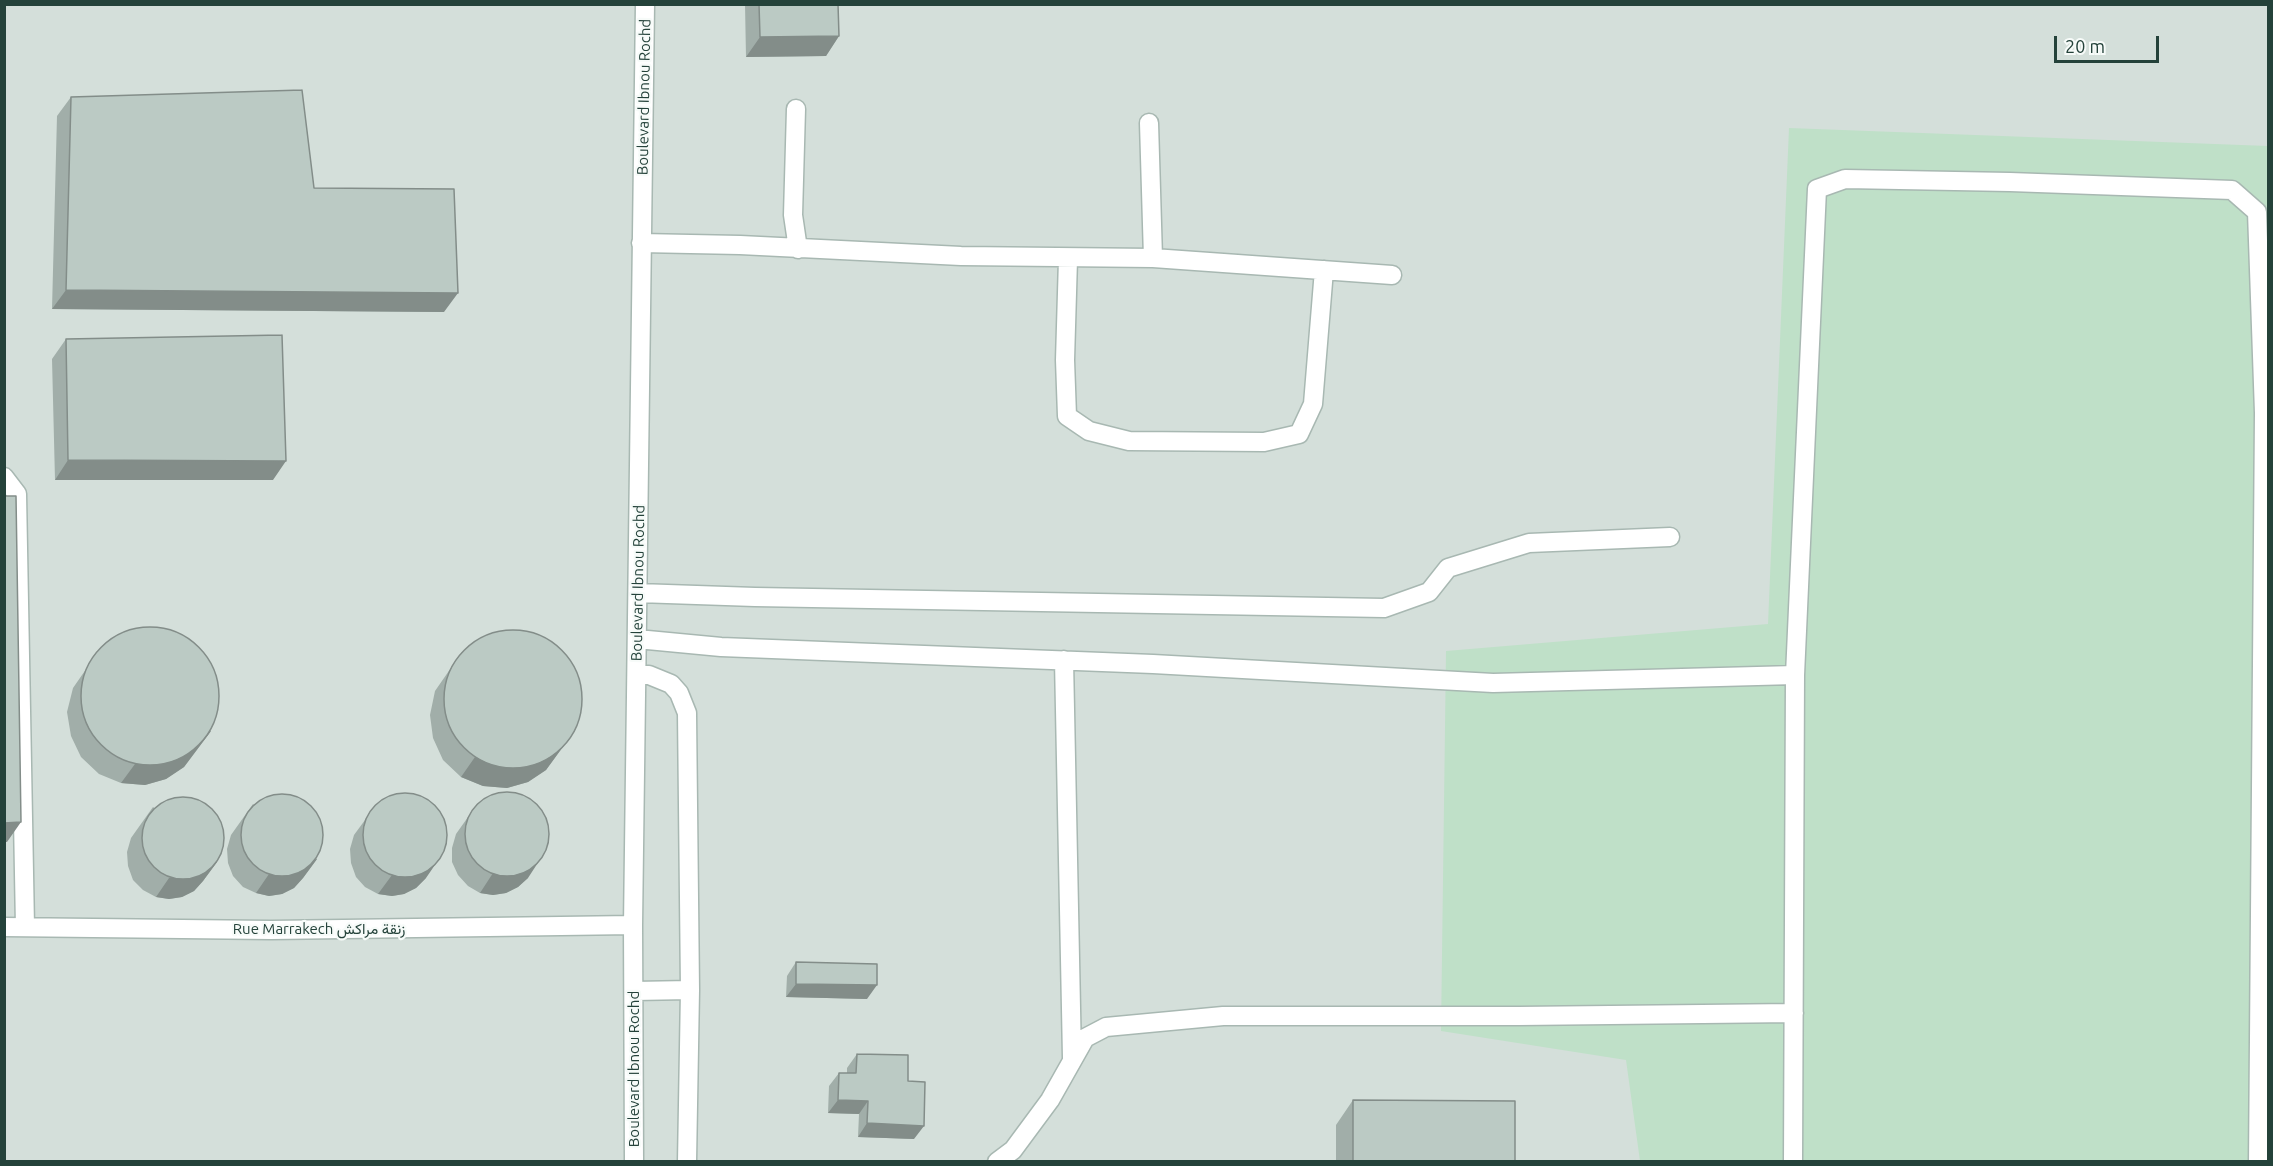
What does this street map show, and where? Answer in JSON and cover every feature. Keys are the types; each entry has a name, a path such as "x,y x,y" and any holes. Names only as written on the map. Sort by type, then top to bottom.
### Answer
{"street":[{"name":"Boulevard Ibnou Rochd","path":"634,1161 633,925 645,4"},
{"path":"796,109 793,215 798,249"},
{"path":"1149,123 1153,258"},
{"path":"1793,1161 1795,675 1817,189 1845,179 2232,190 2258,212 2264,413 2258,1161"},
{"path":"641,243 1068,259 1153,258 1392,275"},
{"path":"1068,259 1065,360 1067,416 1089,431 1129,441 1264,442 1299,434 1313,404 1324,270"},
{"path":"4,477 16,494 25,927"},
{"path":"638,593 1384,608 1429,592 1448,568 1529,543 1670,537"},
{"path":"637,639 721,647 1064,660 1493,683 1795,675"},
{"path":"1064,660 1072,1059"},
{"path":"637,675 649,675 670,684 679,693 687,713 690,990 687,1161"},
{"name":"Rue Marrakech زنقة مراكش","path":"4,927 271,930 633,925"},
{"path":"634,991 690,990"},
{"path":"997,1161 1013,1150 1050,1100 1084,1038 1106,1027 1223,1016 1794,1013"}],"shaded area":[{"path":"5,5 2268,5 2268,1161 5,1161"}],"green space":[{"path":"1789,128 2268,146 2268,1161 1640,1161 1626,1060 1441,1031 1446,651 1768,624"}],"building":[{"path":"759,4 838,4 839,36 760,37"},
{"path":"302,90 314,188 454,189 458,293 66,290 71,97"},
{"path":"282,335 286,461 68,460 66,339"},
{"path":"4,496 16,496 21,822 4,823"},
{"path":"150,627 176,633 188,639 198,648 207,658 213,670 219,696 213,722 207,734 198,744 188,753 176,759 150,765 124,759 112,753 102,744 93,734 87,722 81,696 87,670 93,658 102,648 112,639 124,633"},
{"path":"513,630 539,636 562,650 576,673 582,699 576,725 562,748 539,762 513,768 487,762 464,748 450,725 444,699 450,673 464,650 487,636"},
{"path":"507,792 530,799 542,811 549,834 542,857 530,869 507,876 484,869 472,857 465,834 472,811 484,799"},
{"path":"405,793 428,800 440,812 447,835 440,858 428,870 405,877 382,870 370,858 363,835 370,812 382,800"},
{"path":"274,794 290,794 305,801 316,812 323,827 320,851 311,864 290,876 274,876 259,869 248,858 241,843 241,827 248,812 259,801"},
{"path":"175,797 191,797 206,804 217,815 224,830 221,854 212,867 191,879 175,879 160,872 149,861 142,846 142,830 149,815 160,804"},
{"path":"796,962 877,964 877,985 796,984"},
{"path":"857,1054 908,1055 908,1081 925,1082 924,1126 867,1123 868,1101 838,1100 839,1073 856,1073"},
{"path":"1353,1100 1515,1101 1515,1161 1353,1161"}]}
